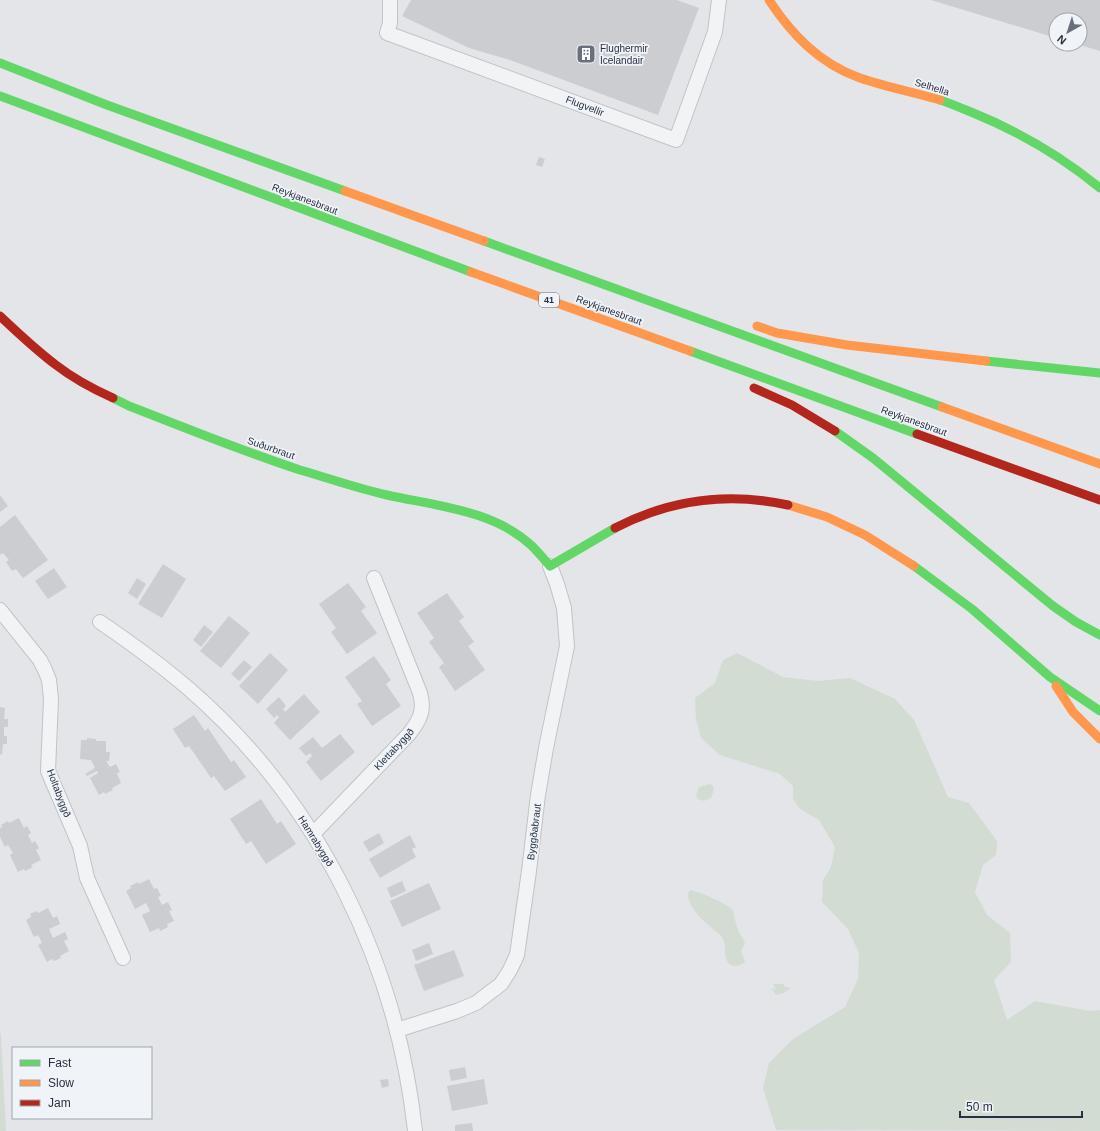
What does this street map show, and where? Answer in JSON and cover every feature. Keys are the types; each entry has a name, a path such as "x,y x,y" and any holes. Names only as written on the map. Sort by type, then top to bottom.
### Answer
{"main road":[{"name":"Selhella","path":"769,0 788,29 800,42 828,63 841,70 875,83 946,102 1003,126 1060,158 1100,188"},
{"name":"Reykjanesbraut","path":"0,63 107,105 1100,464"},
{"name":"Reykjanesbraut","path":"0,96 438,260 1100,500"},
{"path":"375,202 459,222"},
{"path":"438,260 536,305"},
{"name":"Suðurbraut","path":"0,316 30,344 57,366 88,386 129,406 261,457 386,495 450,507 483,516 510,530 531,545 550,566"},
{"path":"747,323 777,333 847,345 1081,372 1100,372"},
{"path":"744,383 792,406 834,430 862,450 1053,606 1076,622 1100,635"},
{"path":"550,566 610,530 636,517 661,508 713,499 742,498 770,500 797,506 823,514 872,538 941,584 1007,638 1050,678 1100,711"},
{"path":"1050,678 1073,712 1100,739"}],"street":[{"name":"Flugvellir","path":"390,0 390,23 387,33 676,140 715,32 719,0"},
{"name":"Byggðabraut","path":"397,1030 476,1003 502,984 517,955 538,795 567,646 564,608 550,566"},
{"name":"Klettabyggð","path":"313,834 409,734 417,724 422,712 423,706 420,692 374,578"},
{"name":"Holtabyggð","path":"0,610 40,660 49,680 51,699 48,771 80,846 87,878 123,958"},
{"name":"Hamrabyggð","path":"100,622 162,666 191,690 244,744 269,773 313,834 331,865 363,929 385,989 406,1068 415,1131"}],"shaded area":[{"path":"737,653 783,677 818,681 850,678 895,699 914,720 948,797 969,803 997,841 996,855 983,865 975,892 987,915 1010,933 1011,962 994,980 1007,1020 1035,1001 1090,1011 1100,1010 1100,1131 776,1130 763,1088 769,1063 793,1039 845,1007 858,979 859,953 848,929 822,902 823,880 831,867 835,847 819,820 800,809 793,799 793,786 780,774 720,755 701,738 696,719 695,698 715,683 723,660"},
{"path":"710,784 713,787 711,798 704,801 698,799 696,796 699,787"},
{"path":"690,890 706,895 733,911 737,928 745,943 741,951 745,962 744,963 734,966 728,963 723,939 694,910 688,898"},
{"path":"773,984 783,984 785,987 791,988 784,993 776,995 771,988 776,990"},
{"path":"0,1032 1,1035 6,1131 0,1131"}],"building":[{"name":"Flughermir Icelandair","path":"411,0 677,0 699,8 658,115 510,60 469,48 402,16"},
{"path":"931,0 1100,0 1100,51 1088,47 1088,12 1048,12 1048,36"},
{"path":"539,157 545,159 542,167 536,165"},
{"path":"0,495 8,506 0,512"},
{"path":"15,515 48,560 23,578 16,569 12,571 6,562 9,560 3,553 0,555 0,527"},
{"path":"163,564 186,579 162,618 138,604"},
{"path":"54,568 67,587 48,599 35,581"},
{"path":"137,578 146,584 137,599 128,593"},
{"path":"348,583 366,607 361,611 377,633 347,654 331,632 336,628 319,604"},
{"path":"447,593 464,617 459,621 474,642 468,646 485,670 455,691 439,667 444,663 429,642 434,638 417,613"},
{"path":"229,616 250,633 221,668 200,651"},
{"path":"204,625 213,632 201,647 193,640"},
{"path":"270,653 288,670 258,704 239,686"},
{"path":"374,656 391,680 386,684 401,706 372,726 357,704 362,701 345,677"},
{"path":"244,660 252,667 239,681 231,674"},
{"path":"304,694 320,712 290,740 274,723 279,717 277,715 274,718 266,709 279,697 286,706 283,709 285,712"},
{"path":"0,707 5,708 4,719 8,719 8,727 4,727 4,736 7,736 7,744 3,744 2,755 0,754"},
{"path":"194,715 205,731 208,728 231,762 234,760 246,777 225,791 214,776 211,778 189,746 185,748 173,729"},
{"path":"340,734 355,752 321,781 306,762 312,756 310,753 306,756 299,748 313,737 322,748"},
{"path":"87,738 96,739 96,741 106,741 106,752 110,752 109,761 106,761 110,767 116,764 120,772 117,773 121,783 112,788 113,790 105,794 104,792 99,795 90,778 98,773 97,771 87,776 85,774 95,768 91,760 80,759 81,740 87,740"},
{"path":"261,799 277,824 281,821 296,844 266,864 251,841 246,844 230,819"},
{"path":"19,818 24,828 27,826 31,833 28,835 32,843 35,841 39,848 36,850 41,860 31,865 33,867 25,871 24,869 18,872 10,855 13,853 8,845 5,847 0,837 0,828 2,827 1,825 8,821 9,823"},
{"path":"379,833 384,843 369,852 363,842"},
{"path":"410,835 416,847 412,849 416,857 380,878 369,859"},
{"path":"149,879 154,889 157,888 161,896 158,897 162,905 168,902 172,910 169,911 174,921 167,924 168,927 160,931 159,928 150,932 142,915 150,911 146,903 135,909 126,891 131,888 130,886 138,882 139,884"},
{"path":"402,881 406,891 391,898 387,888"},
{"path":"429,883 441,909 402,927 390,901"},
{"path":"48,908 53,918 57,916 60,924 49,929 53,938 65,932 68,939 64,941 69,951 60,956 61,958 54,961 52,959 47,962 38,945 42,943 38,935 34,937 26,920 31,917 30,914 37,911 38,913"},
{"path":"429,943 433,954 416,961 412,950"},
{"path":"454,950 464,976 424,991 414,965"},
{"path":"465,1067 467,1078 451,1081 449,1070"},
{"path":"388,1079 389,1086 382,1088 380,1080"},
{"path":"484,1079 488,1104 452,1111 447,1086"},
{"path":"472,1123 473,1131 455,1131 455,1125"}],"traffic: fast":[{"path":"0,63 107,105 345,191"},
{"path":"0,96 471,272"},
{"path":"940,100 1006,127 1070,165 1100,188"},
{"path":"484,241 942,407"},
{"path":"690,351 917,434"},
{"path":"986,361 1100,373"},
{"path":"113,398 129,406 214,439 300,470 376,493 444,506 482,517 500,524 517,534 532,546 550,566 615,528"},
{"path":"835,431 873,458 1053,606 1076,622 1100,635"},
{"path":"914,566 972,609 1050,677 1100,711"}],"traffic: slow":[{"path":"769,0 797,36 808,47 832,65 860,78 940,100"},
{"path":"345,191 484,241"},
{"path":"471,272 690,351"},
{"path":"757,326 777,333 847,345 986,361"},
{"path":"942,407 1100,464"},
{"path":"788,505 827,517 865,535 914,566"},
{"path":"1056,686 1073,712 1100,739"}],"traffic: jam":[{"path":"0,316 34,347 63,370 98,391 113,398"},
{"path":"754,388 792,405 835,431"},
{"path":"917,434 1100,500"},
{"path":"615,528 635,518 656,511 699,501 743,499 788,505"}],"place":[{"name":"Flughermir Icelandair","path":"586,54"}]}
